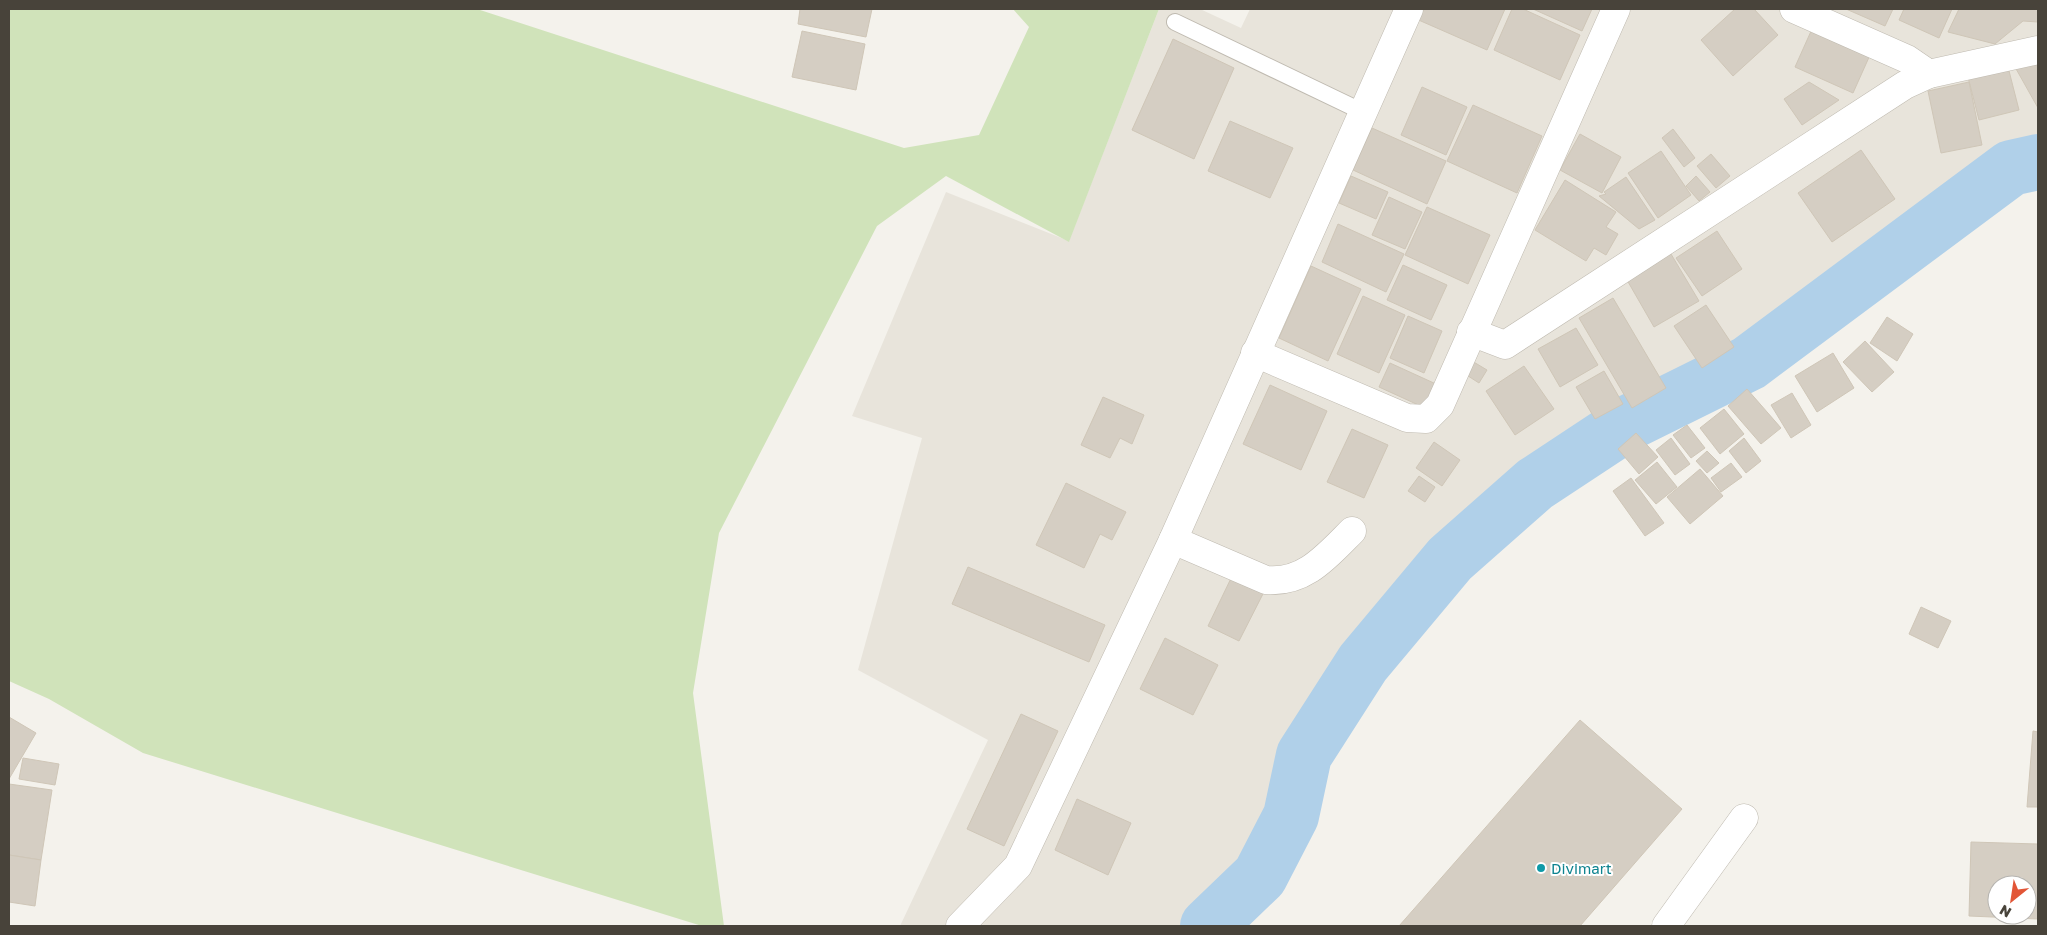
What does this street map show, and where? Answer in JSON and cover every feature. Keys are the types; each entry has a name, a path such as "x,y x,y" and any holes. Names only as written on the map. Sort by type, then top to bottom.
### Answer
{"street":[{"path":"960,926 1018,866 1173,540 1408,9"},
{"path":"1255,353 1407,418 1426,419 1440,405 1616,9"},
{"path":"1794,9 1908,58 1929,74"},
{"path":"1471,332 1506,345 1905,86 1929,74 2038,50"},
{"path":"1173,540 1266,580 1280,581 1298,577 1318,564 1352,531"},
{"path":"1666,926 1744,818"}],"lane":[{"path":"1175,22 1363,112"}],"shaded area":[{"path":"1159,9 1200,9 1241,28 1250,9 2038,9 2038,146 1991,159 1737,357 1520,474 1312,700 1279,810 1249,868 1180,926 900,926 988,740 858,670 922,438 852,416 946,192 1069,241"}],"green space":[{"path":"9,9 477,9 904,148 979,135 1029,27 1013,9 1159,9 1069,242 946,176 877,226 719,533 693,693 724,926 702,926 143,753 49,699 9,681"}],"building":[{"path":"800,9 872,9 866,37 798,24"},
{"path":"1418,9 1505,9 1487,50 1414,18"},
{"path":"1512,9 1523,9 1580,35 1560,80 1494,50"},
{"path":"1533,9 1592,9 1582,31"},
{"path":"1735,9 1754,9 1778,35 1733,76 1701,40"},
{"path":"1846,9 1893,9 1885,26"},
{"path":"1904,9 1952,9 1939,38 1899,20"},
{"path":"1959,9 2038,9 2038,22 2023,21 1995,44 1948,32"},
{"path":"1812,29 1870,55 1853,93 1795,67"},
{"path":"802,31 865,44 856,90 792,77"},
{"path":"1173,39 1234,68 1194,159 1132,130"},
{"path":"2038,54 2038,108 2015,67"},
{"path":"2008,67 2019,110 1979,120 1968,77"},
{"path":"1809,82 1839,100 1802,125 1784,99"},
{"path":"1969,82 1982,145 1941,153 1928,91"},
{"path":"1422,87 1467,107 1446,155 1401,135"},
{"path":"1473,105 1542,136 1517,193 1447,161"},
{"path":"1230,121 1293,148 1270,198 1208,171"},
{"path":"1372,128 1446,161 1427,204 1353,170"},
{"path":"1673,129 1695,158 1684,167 1662,138"},
{"path":"1580,134 1621,157 1602,193 1560,170"},
{"path":"1861,150 1895,199 1832,242 1798,193"},
{"path":"1661,151 1691,195 1658,218 1628,173"},
{"path":"1711,154 1730,176 1716,188 1697,166"},
{"path":"1351,176 1388,192 1376,219 1339,203"},
{"path":"1696,176 1710,192 1699,201 1686,186"},
{"path":"1626,177 1655,220 1639,229 1599,196 1606,194 1604,192"},
{"path":"1565,180 1616,212 1606,227 1618,234 1606,255 1594,248 1586,261 1535,230"},
{"path":"1389,197 1422,212 1405,249 1372,235"},
{"path":"1427,207 1490,235 1468,284 1405,255"},
{"path":"1338,224 1404,254 1386,292 1322,262"},
{"path":"1717,231 1742,269 1702,296 1676,258"},
{"path":"1671,254 1699,301 1654,327 1627,280"},
{"path":"1403,265 1447,285 1431,320 1387,300"},
{"path":"1311,266 1361,289 1328,361 1279,338"},
{"path":"1363,296 1405,315 1379,373 1337,354"},
{"path":"1613,298 1666,388 1632,408 1579,318"},
{"path":"1706,305 1734,347 1702,368 1674,326"},
{"path":"1408,316 1442,331 1424,373 1390,358"},
{"path":"1887,317 1913,334 1897,361 1870,343"},
{"path":"1576,328 1598,365 1560,387 1538,349"},
{"path":"1865,341 1894,372 1872,392 1843,362"},
{"path":"1833,353 1854,388 1817,412 1795,376"},
{"path":"1472,361 1487,370 1479,383 1465,374"},
{"path":"1390,363 1436,384 1425,408 1379,387"},
{"path":"1524,366 1554,409 1515,435 1486,391"},
{"path":"1604,371 1623,404 1595,419 1576,387"},
{"path":"1270,385 1327,411 1301,470 1243,444"},
{"path":"1747,389 1781,428 1761,444 1728,406"},
{"path":"1792,393 1811,425 1791,438 1771,405"},
{"path":"1103,397 1144,415 1132,444 1120,438 1110,458 1081,445"},
{"path":"1724,409 1744,434 1720,454 1700,428"},
{"path":"1687,425 1705,448 1691,458 1673,435"},
{"path":"1352,429 1388,445 1364,498 1327,482"},
{"path":"1636,433 1658,457 1639,474 1618,449"},
{"path":"1671,438 1690,464 1675,475 1656,450"},
{"path":"1744,438 1761,461 1746,473 1729,451"},
{"path":"1434,442 1460,460 1442,486 1416,468"},
{"path":"1707,451 1719,463 1707,473 1696,461"},
{"path":"1657,462 1677,487 1656,504 1635,480"},
{"path":"1731,463 1742,477 1721,492 1711,478"},
{"path":"1700,469 1723,496 1690,524 1667,497"},
{"path":"1419,476 1435,487 1425,502 1408,491"},
{"path":"1631,478 1664,523 1645,536 1613,491"},
{"path":"1066,483 1126,512 1112,540 1100,534 1084,568 1036,545"},
{"path":"968,567 1105,625 1089,662 952,604"},
{"path":"1235,570 1267,586 1239,641 1208,626"},
{"path":"1921,607 1951,621 1938,648 1909,634"},
{"path":"1165,638 1218,665 1193,715 1140,689"},
{"path":"1021,714 1058,731 1004,846 967,829"},
{"path":"9,717 36,733 9,779"},
{"name":"Divimart","path":"1580,720 1682,809 1580,926 1399,926"},
{"path":"2033,731 2038,732 2038,807 2027,807"},
{"path":"23,758 59,764 55,785 19,779"},
{"path":"9,784 52,790 41,860 9,855"},
{"path":"1077,799 1131,823 1108,875 1055,850"},
{"path":"1971,842 2038,844 2038,919 2037,875 1987,875 1987,917 1969,916"},
{"path":"9,855 41,860 35,906 9,902"}],"waterway":[{"path":"1208,926 1260,876 1291,816 1304,755 1363,663 1450,559 1535,484 1626,424 1749,363 2011,168 2038,162"}],"place":[{"name":"Divimart","path":"1541,868"}]}
